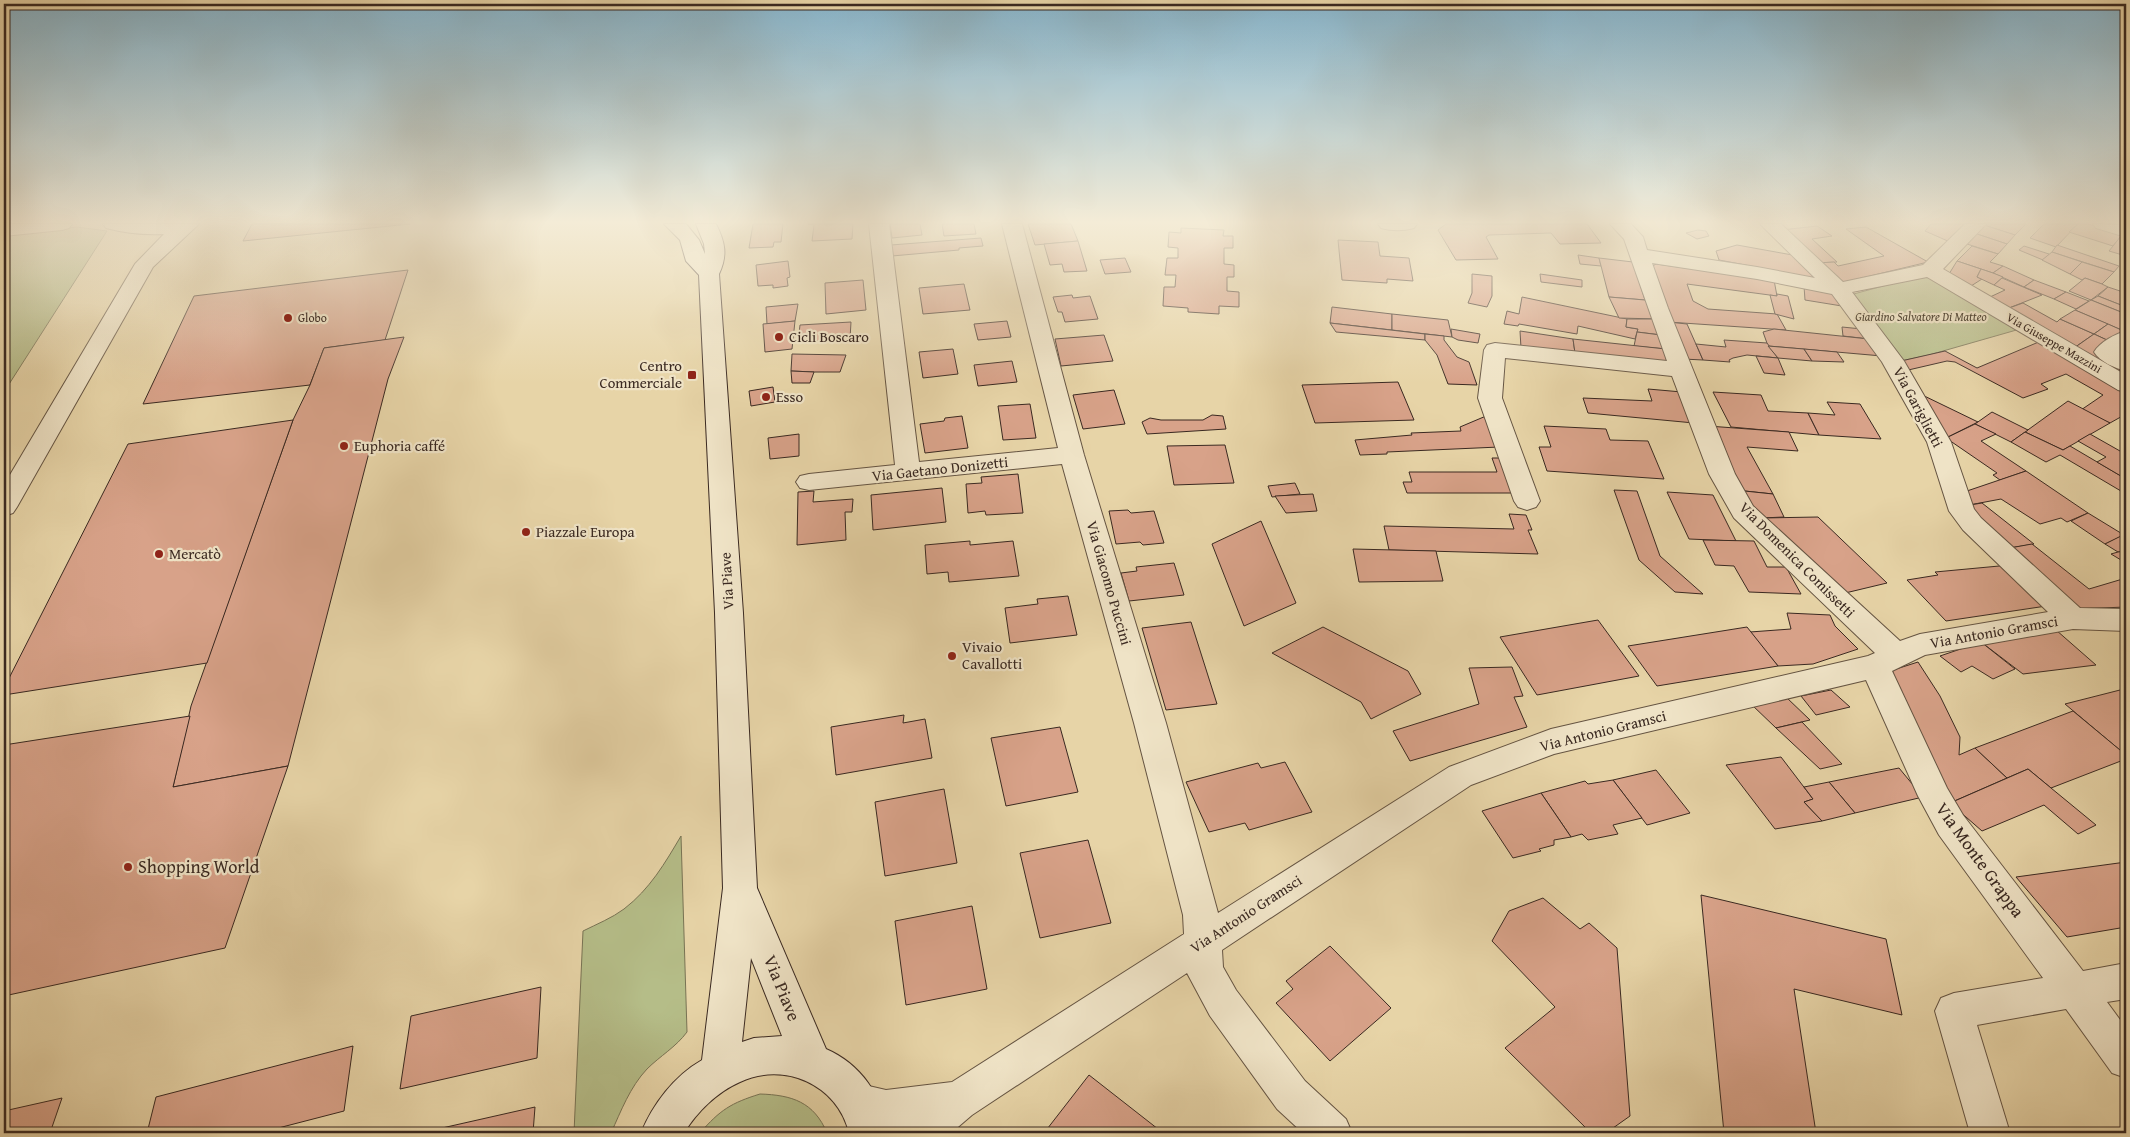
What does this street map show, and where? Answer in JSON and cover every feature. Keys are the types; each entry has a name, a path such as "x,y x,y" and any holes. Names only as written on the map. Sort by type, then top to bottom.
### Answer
{"street":[{"path":"4,507 137,277"},
{"name":"Via Piave","path":"709,277 729,613 740,888 720,1070"},
{"path":"884,277 908,472"},
{"name":"Via Giacomo Puccini","path":"1026,277 1072,455 1150,723 1201,915 1205,971 1223,1003 1291,1095 1332,1133"},
{"name":"Via Domenica Comissetti","path":"1647,277 1657,308 1722,474 1743,512 1885,660"},
{"path":"1778,277 1838,289 1896,277"},
{"name":"Via Gariglietti","path":"1826,277 1838,289 1893,361 1939,442 1966,517 2073,618"},
{"name":"Via Giuseppe Mazzini","path":"1942,277 2126,385"},
{"path":"2126,338 2105,352 2126,364"},
{"path":"1527,501 1490,398 1495,350 1682,370"},
{"name":"Via Gaetano Donizetti","path":"809,482 1072,455"},
{"name":"Via Antonio Gramsci","path":"921,1133 958,1101 1460,776 1551,742 1885,660 1920,645 2073,618 2126,620"},
{"name":"Via Monte Grappa","path":"1885,660 1884,683 1934,796 1951,825 2126,1059"},
{"name":"Via Piave","path":"740,888 793,1012 811,1060"},
{"path":"1990,1133 1954,1011 2126,980"},
{"path":"662,1133 669,1118 692,1090 720,1070 751,1058 782,1055 811,1060 840,1078 865,1119"},
{"name":"Via Antonio Gramsci","path":"865,1119 886,1110 958,1101"}],"green space":[{"path":"4,277 78,277 4,392"},
{"name":"Giardino Salvatore Di Matteo","path":"1916,277 1925,277 1934,279 2020,329 1901,361 1850,295"},
{"path":"681,836 687,1032 641,1076 626,1100 611,1133 574,1133 583,931 624,909 642,893"},
{"path":"760,1094 782,1096 801,1102 816,1114 827,1133 700,1133 727,1108"}],"building":[{"name":"Globo","path":"350,277 406,277 385,340 324,348 310,385 143,404 194,296"},
{"path":"757,277 790,277 787,278 788,286 773,288 773,285 758,286"},
{"path":"1176,277 1227,277 1227,291 1239,292 1239,307 1219,306 1219,314 1188,312 1188,308 1163,306 1164,287 1175,287"},
{"path":"1342,277 1412,277 1413,281 1387,279 1387,283 1342,280"},
{"path":"1472,277 1492,277 1492,296 1487,307 1468,303 1472,293"},
{"path":"1540,277 1561,277 1582,280 1582,287 1541,282"},
{"path":"1604,277 1638,277 1645,300 1609,297"},
{"path":"1652,277 1752,277 1774,280 1777,296 1687,284 1693,301 1708,309 1777,314 1786,330 1668,322"},
{"path":"1830,277 1866,277 1837,284"},
{"path":"1955,277 1977,277 1982,279 1971,286"},
{"path":"1977,277 2003,277 1994,285"},
{"path":"2002,277 2027,277 2034,280 2024,287"},
{"path":"2076,277 2109,277 2102,284 2085,278 2082,280"},
{"path":"2002,278 2042,295 2009,308 1990,297 2005,290 1994,285"},
{"path":"2085,278 2108,287 2091,300 2069,291"},
{"path":"863,280 866,310 826,314 825,283"},
{"path":"2034,280 2066,292 2054,299 2024,287"},
{"path":"964,284 970,310 923,314 919,288"},
{"path":"1804,286 1837,292 1848,307 1805,300"},
{"path":"2108,287 2126,293 2126,307 2098,296"},
{"path":"2066,292 2089,301 2076,309 2054,299"},
{"path":"1777,294 1788,296 1794,319 1775,314 1770,295 1777,296"},
{"path":"1072,295 1073,298 1090,296 1098,319 1065,322 1062,312 1058,312 1053,297"},
{"path":"2098,296 2126,307 2126,314 2091,300"},
{"path":"1522,297 1627,319 1626,327 1638,329 1635,339 1578,326 1577,334 1519,324 1518,326 1504,324 1507,311 1519,314"},
{"path":"1609,297 1645,300 1657,319 1619,318"},
{"path":"2091,300 2126,314 2126,332 2075,310"},
{"path":"2023,303 2057,322 2060,319 2094,334 2074,348 2009,308"},
{"path":"798,304 795,321 767,324 766,307"},
{"path":"1332,307 1392,314 1392,330 1330,323"},
{"path":"2075,310 2108,324 2094,334 2060,319"},
{"path":"1392,314 1448,320 1452,337 1392,330"},
{"path":"1627,319 1657,319 1661,335 1637,332 1638,329 1626,327"},
{"name":"Cicli Boscaro","path":"795,321 792,349 765,352 763,324"},
{"path":"1007,321 1011,337 978,340 974,324"},
{"path":"851,322 850,339 798,342 800,325"},
{"path":"1668,322 1687,324 1703,360 1683,359"},
{"path":"1330,323 1425,334 1425,340 1336,332"},
{"path":"2108,324 2126,332 2126,344 2122,347 2094,334"},
{"path":"1842,327 1862,329 1869,339 1843,336"},
{"path":"1451,329 1480,334 1478,343 1458,340 1452,337"},
{"path":"1774,329 1869,339 1882,356 1768,346 1763,332"},
{"path":"1520,331 1573,339 1575,353 1521,348"},
{"path":"1637,332 1661,335 1666,349 1634,346"},
{"path":"1425,334 1444,336 1444,340 1457,357 1469,362 1477,385 1448,384 1437,355 1425,340"},
{"path":"2094,334 2122,347 2112,353 2126,361 2126,378 2074,348"},
{"path":"1104,335 1113,361 1061,366 1055,339"},
{"path":"404,337 388,379 288,766 173,787 191,706 293,420 310,385 324,348"},
{"path":"1573,339 1666,349 1670,363 1575,353"},
{"path":"1724,340 1767,343 1778,358 1747,355 1733,358 1729,360 1730,362 1703,360 1696,344 1726,347"},
{"path":"2041,341 2126,391 2126,414 2110,423 2081,410 2103,395 2066,374 2041,384 2048,389 2023,398 1955,362 1947,361 1904,371 1901,361 1945,351 1977,368"},
{"path":"1768,346 1804,349 1812,361 1778,358"},
{"path":"953,349 958,374 923,378 919,352"},
{"path":"1804,349 1837,352 1844,362 1812,361"},
{"path":"792,354 846,355 840,372 814,372 791,371"},
{"path":"1756,356 1778,358 1785,375 1764,373"},
{"path":"1012,361 1017,382 978,386 974,365"},
{"path":"791,371 814,372 810,383 792,383"},
{"path":"1398,382 1414,420 1315,423 1302,385"},
{"path":"773,387 775,402 751,406 749,391"},
{"path":"1648,389 1682,392 1694,423 1588,413 1583,398 1652,401"},
{"path":"1114,390 1125,424 1083,429 1073,395"},
{"path":"1914,391 1978,422 1942,440"},
{"path":"1713,392 1761,395 1768,411 1808,413 1819,435 1731,427"},
{"path":"2068,401 2110,423 2063,450 2025,432"},
{"path":"1827,402 1860,404 1881,439 1819,435 1808,413 1835,415"},
{"path":"1030,404 1036,438 1003,440 998,406"},
{"path":"1992,412 2028,430 2011,442 1975,424"},
{"path":"1212,415 1223,416 1226,429 1147,434 1142,422 1150,418 1161,420 1203,420"},
{"path":"962,416 968,448 925,453 920,424 944,421 945,418"},
{"path":"1486,416 1499,447 1360,455 1355,440 1412,435 1411,433 1461,431 1460,427"},
{"name":"Mercatò","path":"293,420 207,663 4,695 4,688 128,444"},
{"path":"1975,424 1996,434 1981,441 2026,471 2000,480 1993,475 1997,473 1946,438"},
{"path":"1544,426 1606,429 1610,440 1648,441 1664,479 1547,471 1539,447 1551,447"},
{"path":"1708,426 1789,432 1798,451 1747,447 1773,494 1735,490"},
{"path":"2025,432 2063,450 2070,446 2126,479 2126,494 2060,455 2046,462 2011,442"},
{"path":"799,434 799,456 770,459 768,438"},
{"path":"2090,434 2120,451 2126,449 2126,479 2097,462 2106,457 2078,441"},
{"path":"1225,445 1234,483 1174,485 1167,446"},
{"path":"1492,458 1506,458 1520,493 1407,493 1403,482 1412,482 1409,472 1497,472"},
{"path":"2026,471 2088,513 2067,522 2061,518 2040,524 2001,499 1964,506 1964,492"},
{"path":"1018,474 1023,513 986,515 985,511 968,513 966,484 982,483 981,477"},
{"path":"1295,483 1300,494 1272,497 1268,486"},
{"path":"942,488 946,522 873,530 871,495"},
{"path":"1614,490 1637,491 1660,556 1703,594 1675,592 1639,560"},
{"path":"1735,490 1773,494 1784,517 1762,518"},
{"path":"814,491 813,502 853,499 852,512 845,512 846,540 797,545 798,492"},
{"path":"1667,492 1713,495 1736,541 1689,539"},
{"path":"1313,494 1317,511 1286,513 1275,496"},
{"path":"1982,503 2034,544 2004,549 1964,506"},
{"path":"1128,510 1131,513 1154,511 1164,543 1143,545 1140,542 1116,544 1109,511"},
{"path":"2088,513 2124,535 2105,544 2071,521"},
{"path":"1509,514 1526,515 1532,530 1528,530 1538,554 1389,550 1384,526 1514,529"},
{"path":"1818,517 1887,583 1841,594 1762,518"},
{"path":"1261,521 1296,603 1244,626 1212,544"},
{"path":"2121,536 2126,539 2126,551 2118,552 2105,544"},
{"path":"1703,540 1754,541 1767,567 1786,567 1801,594 1749,592 1734,566 1715,565"},
{"path":"970,541 970,545 1013,541 1019,576 949,582 948,572 927,574 925,545"},
{"path":"2032,544 2089,589 2126,578 2126,607 2075,609 2004,549"},
{"path":"1353,549 1436,551 1443,581 1359,582"},
{"path":"2126,551 2126,563 2111,554 2118,552"},
{"path":"1174,563 1184,595 1129,601 1121,573 1137,571 1136,567"},
{"path":"2010,565 2053,605 1946,621 1907,580 1938,575 1935,572"},
{"path":"1068,596 1077,635 1010,643 1005,608 1038,604 1037,599"},
{"path":"1787,613 1830,615 1835,626 1858,649 1813,664 1778,666 1750,632 1791,629"},
{"path":"1598,620 1639,676 1537,695 1500,637"},
{"path":"1191,622 1217,704 1166,710 1142,628"},
{"path":"1323,627 1408,671 1421,694 1371,719 1361,702 1272,653"},
{"path":"1747,627 1778,666 1657,686 1628,646"},
{"path":"2056,630 2096,665 2023,674 1981,642"},
{"path":"1981,642 2015,669 1993,679 1972,666 1961,672 1940,656"},
{"path":"1918,662 1940,696 1960,737 1959,755 1975,748 2007,778 1950,803 1892,679 1893,670"},
{"path":"1512,667 1523,696 1514,697 1527,727 1410,761 1393,731 1479,704 1469,668"},
{"path":"1831,690 1850,707 1816,715 1801,696"},
{"path":"2120,690 2126,694 2126,750 2121,751 2065,704"},
{"path":"1786,697 1810,720 1776,728 1751,704"},
{"path":"2073,711 2126,755 2126,759 2051,788 2028,769 2007,778 1975,748"},
{"path":"904,715 903,723 925,719 932,758 836,775 831,727"},
{"name":"Shopping World","path":"190,716 173,787 288,766 225,948 4,996 4,745"},
{"path":"1802,722 1842,764 1820,769 1776,728"},
{"path":"1060,727 1078,792 1006,806 991,738"},
{"path":"1781,757 1813,799 1804,802 1822,821 1775,829 1726,765"},
{"path":"1285,762 1312,812 1249,830 1245,823 1209,832 1186,782 1258,763 1261,768"},
{"path":"1899,768 1923,797 1855,813 1829,782"},
{"path":"2028,769 2096,825 2078,834 2044,805 1982,831 1950,803"},
{"path":"1656,770 1690,813 1647,825 1613,780"},
{"path":"1613,780 1642,818 1613,825 1618,834 1588,840 1582,834 1571,837 1541,793 1585,781 1588,784"},
{"path":"1829,782 1855,813 1822,821 1804,802 1813,799 1804,787"},
{"path":"944,789 957,863 885,876 875,802"},
{"path":"1541,793 1571,837 1554,840 1554,845 1539,849 1541,851 1513,858 1482,811"},
{"path":"1088,840 1111,923 1040,938 1020,853"},
{"path":"2126,862 2126,927 2067,937 2016,877"},
{"path":"1701,895 1886,939 1902,1015 1794,989 1816,1133 1724,1133"},
{"path":"1543,898 1580,929 1589,923 1617,948 1630,1116 1606,1133 1591,1133 1505,1048 1555,1007 1492,941 1509,911"},
{"path":"972,906 987,989 906,1005 895,921"},
{"path":"1330,946 1391,1008 1330,1061 1276,1003 1293,989 1286,981"},
{"path":"541,987 537,1058 400,1089 411,1016"},
{"path":"353,1046 344,1111 259,1133 147,1133 156,1097"},
{"path":"1089,1075 1158,1129 1154,1133 1044,1133"},
{"path":"62,1098 50,1133 4,1133 4,1111"},
{"path":"535,1107 533,1133 420,1133"}],"place":[{"name":"Globo","path":"288,318"},
{"name":"Cicli Boscaro","path":"779,337"},
{"name":"Centro Commerciale","path":"692,375"},
{"name":"Esso","path":"766,397"},
{"name":"Euphoria caffé","path":"344,446"},
{"name":"Piazzale Europa","path":"526,532"},
{"name":"Mercatò","path":"159,554"},
{"name":"Vivaio Cavallotti","path":"952,656"},
{"name":"Shopping World","path":"128,867"}]}
